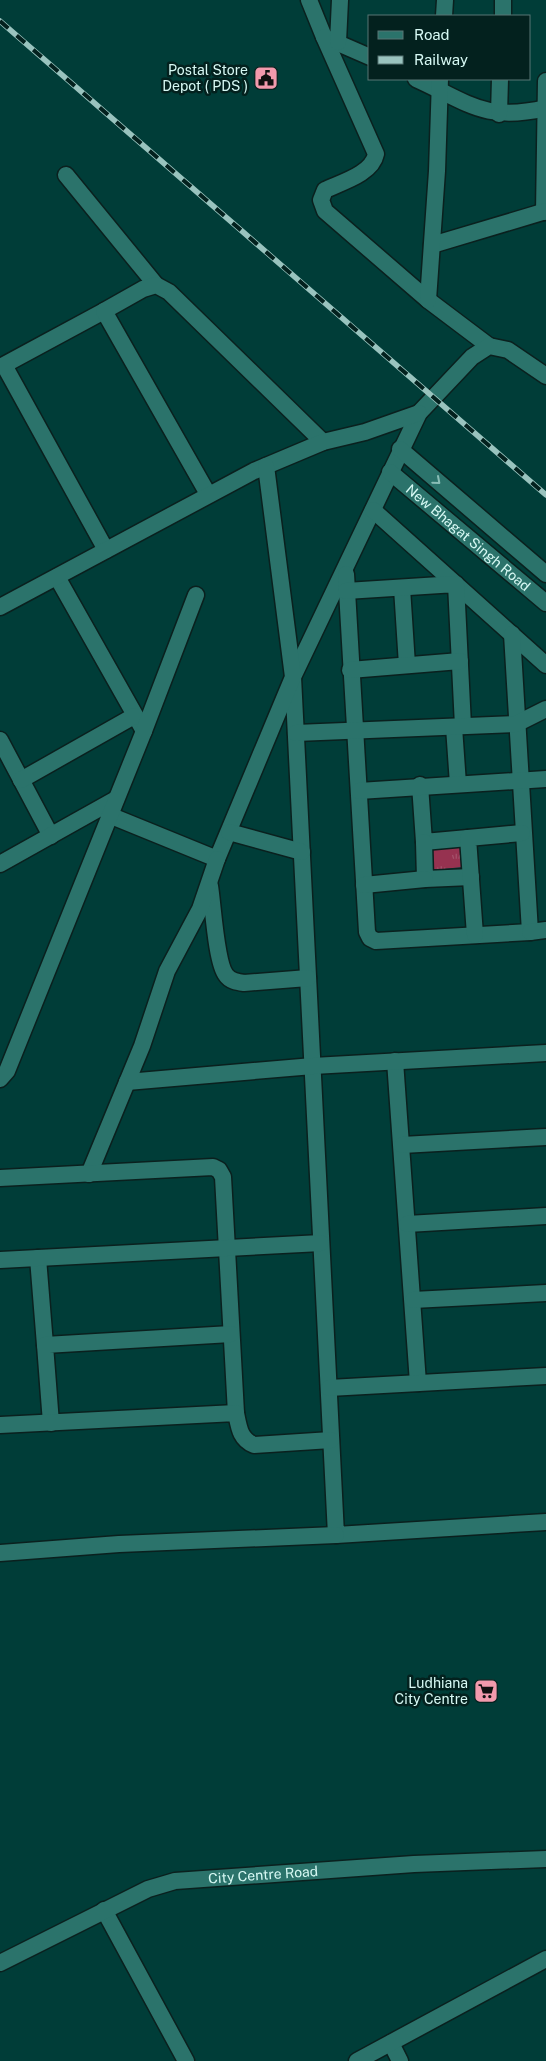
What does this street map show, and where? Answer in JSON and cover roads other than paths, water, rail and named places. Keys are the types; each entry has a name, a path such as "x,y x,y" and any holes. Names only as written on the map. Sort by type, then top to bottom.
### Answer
{"street":[{"path":"309,0 331,40 376,154 374,163 367,169 325,190 321,200 325,211 428,300 489,346 508,350 546,376"},
{"path":"331,40 340,0"},
{"path":"444,15 445,0"},
{"path":"503,15 504,0"},
{"path":"331,40 368,56"},
{"path":"421,80 440,84 475,108 499,114 518,114 545,108"},
{"path":"499,114 500,80"},
{"path":"432,245 545,212 546,81"},
{"path":"428,300 440,84"},
{"path":"66,175 156,285 169,292 324,442"},
{"path":"106,550 2,361 104,311 143,289 156,285"},
{"path":"104,311 208,494"},
{"path":"89,1174 127,1082 167,971 200,909 217,859 294,677 346,572 400,449 419,413 472,357 489,346"},
{"path":"0,607 208,494 266,466 324,442 365,432 419,413"},
{"name":"New Bhagat Singh Road","path":"400,449 546,574"},
{"path":"266,466 294,677 336,1535"},
{"name":"New Bhagat Singh Road","path":"390,472 546,603"},
{"path":"373,510 546,664"},
{"path":"346,572 350,670 367,932 370,938 376,941 538,931 522,833 512,634"},
{"path":"57,577 144,731"},
{"path":"346,591 456,584"},
{"path":"456,584 460,661 458,784"},
{"path":"402,588 407,665"},
{"path":"0,1079 7,1071 144,731 196,595"},
{"path":"350,670 460,661"},
{"path":"296,733 516,724 546,709"},
{"path":"21,780 134,716"},
{"path":"0,740 51,836"},
{"path":"359,791 420,785 546,779"},
{"path":"420,785 426,880"},
{"path":"0,864 116,799"},
{"path":"109,815 217,859"},
{"path":"228,832 302,852"},
{"path":"424,842 522,833"},
{"path":"468,838 475,935"},
{"path":"364,885 471,877"},
{"path":"210,883 220,957 227,977 233,981 244,983 308,978"},
{"path":"127,1082 313,1066 546,1053"},
{"path":"396,1061 418,1383"},
{"path":"402,1145 546,1137"},
{"path":"0,1178 213,1167 219,1170 223,1176 236,1413 240,1433 246,1441 254,1445 331,1440"},
{"path":"407,1224 546,1216"},
{"path":"0,1260 321,1242"},
{"path":"38,1258 51,1423"},
{"path":"412,1300 546,1293"},
{"path":"45,1345 231,1334"},
{"path":"329,1388 546,1376"},
{"path":"0,1426 236,1413"},
{"path":"0,1553 119,1544 336,1535 546,1522"},
{"name":"City Centre Road","path":"0,1963 148,1889 175,1881 414,1864 546,1859"},
{"path":"104,1910 186,2061"},
{"path":"358,2061 546,1959"},
{"path":"391,2043 400,2061"}],"railway":[{"path":"0,21 546,495"}],"place":[{"name":"Postal Store Depot ( PDS )","path":"266,78"},
{"name":"Ludhiana City Centre","path":"486,1691"}]}
